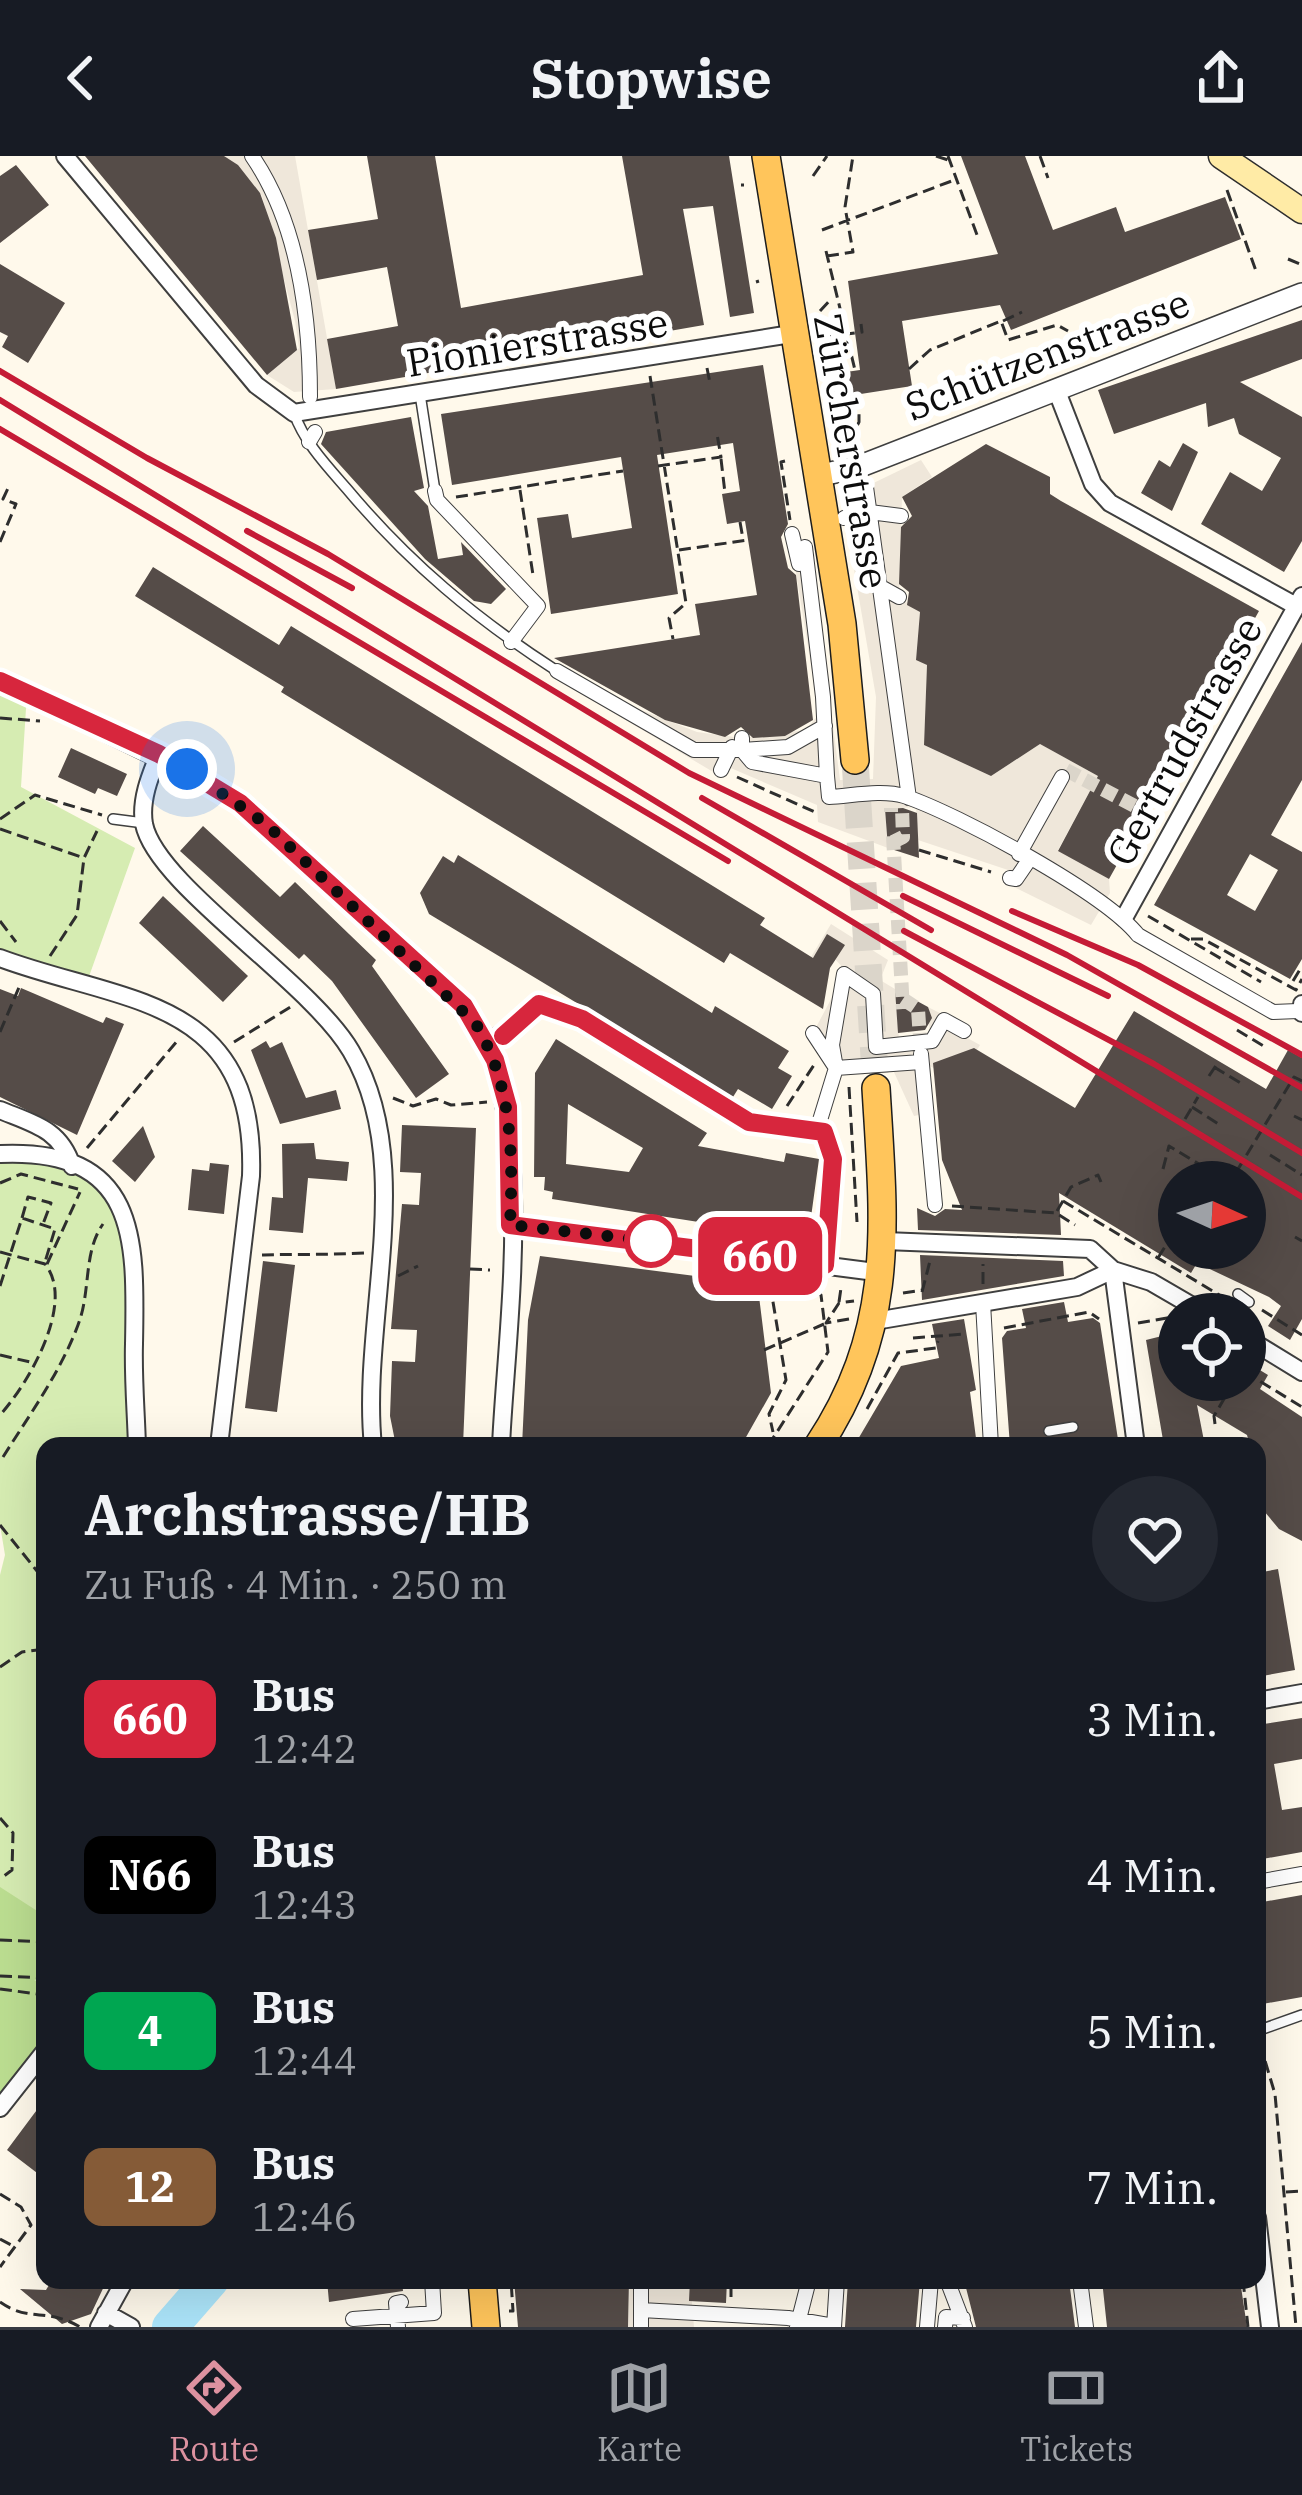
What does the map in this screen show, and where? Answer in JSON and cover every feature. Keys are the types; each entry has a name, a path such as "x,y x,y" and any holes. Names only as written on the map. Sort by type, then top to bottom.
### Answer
{"main road":[{"name":"Zürcherstrasse","path":"766,156 791,334 842,624 855,760"},
{"path":"1221,156 1302,211"},
{"path":"823,1437 850,1389 861,1314 890,1284 872,1238 876,1088"},
{"path":"485,2289 496,2319"}],"street":[{"path":"65,156 256,385 294,413"},
{"path":"253,156 262,184 286,215 309,349 310,395"},
{"name":"Schützenstrasse","path":"817,476 858,466 1302,294"},
{"name":"Pionierstrasse","path":"294,413 791,334"},
{"path":"1056,389 1093,484 1110,503 1299,601"},
{"path":"866,487 862,520 881,587 899,801"},
{"path":"436,496 538,607 511,641"},
{"path":"862,520 902,516"},
{"path":"792,534 809,597"},
{"path":"805,548 829,797 899,801 1024,857 1102,906 1127,912 1138,935 1273,1012 1301,1009"},
{"path":"881,587 899,597"},
{"name":"Gertrudstrasse","path":"1127,912 1299,601"},
{"path":"557,671 722,770 738,744"},
{"path":"0,680 159,754 266,824 464,1006 488,1044 508,1107 510,1225 501,1437"},
{"path":"694,750 738,744 788,747 825,726"},
{"path":"738,744 752,762 826,776"},
{"path":"159,754 144,796 144,823 172,873 309,996 356,1059 382,1140 373,1437"},
{"path":"1010,878 1016,880 1062,777"},
{"path":"0,958 125,992 190,1025 216,1054 236,1087 250,1131 242,1253 220,1437"},
{"path":"818,1130 836,1068 832,1045 844,974 873,994 876,1047"},
{"path":"488,1044 539,1004 582,1019 741,1118 773,1128 818,1130 830,1140 833,1159 825,1265"},
{"path":"876,1047 932,1040 944,1020 964,1031"},
{"path":"813,1034 836,1068"},
{"path":"913,1040 934,1204"},
{"path":"876,1047 914,1062"},
{"path":"836,1068 914,1062"},
{"path":"0,1111 53,1132 64,1143 72,1166"},
{"path":"0,1154 72,1166 98,1180 124,1209 136,1254 137,1437"},
{"path":"510,1225 825,1265 890,1284"},
{"path":"872,1238 1090,1249 1113,1270 1170,1293"},
{"path":"861,1314 982,1303 1077,1287 1113,1270"},
{"path":"1113,1270 1135,1437"},
{"path":"982,1303 990,1437"},
{"path":"1266,1350 1302,1372"},
{"path":"1266,1700 1302,1694"},
{"path":"1266,1880 1302,1874"},
{"path":"0,2108 36,2062"},
{"path":"120,2289 102,2320 131,2327"},
{"path":"366,2299 363,2322 434,2313 426,2289"},
{"path":"641,2289 641,2327"},
{"path":"797,2325 807,2289"},
{"path":"641,2310 788,2318 797,2325 834,2327 836,2289"},
{"path":"927,2327 930,2289"},
{"path":"951,2289 964,2322"},
{"path":"1081,2289 1086,2327"},
{"path":"1266,2289 1270,2327"},
{"path":"945,2327 946,2317 964,2322"}],"lane":[{"path":"420,394 436,496"},
{"path":"294,413 420,571 557,671"},
{"path":"113,819 144,823"},
{"path":"1049,1431 1073,1427"},
{"path":"1266,2028 1302,2015"}],"path":[{"path":"813,176 827,156"},
{"path":"853,156 848,220 853,251 826,254 833,297 855,370"},
{"path":"936,156 949,158 977,235"},
{"path":"1040,156 1048,178"},
{"path":"822,230 957,179"},
{"path":"1230,184 1227,190 1256,271"},
{"path":"1288,260 1302,265"},
{"path":"820,311 833,297"},
{"path":"909,369 930,350 1022,312"},
{"path":"1001,321 1008,340 1057,325 1068,331"},
{"path":"825,338 862,332 861,324"},
{"path":"1073,344 1080,365"},
{"path":"650,376 686,603 669,618 673,639"},
{"path":"849,442 859,422 859,395"},
{"path":"717,434 725,493"},
{"path":"661,466 721,457"},
{"path":"785,461 781,462 792,534"},
{"path":"436,496 623,471"},
{"path":"0,542 16,504 4,499 10,484"},
{"path":"520,488 538,607"},
{"path":"679,550 746,541 740,522"},
{"path":"0,718 54,722"},
{"path":"722,770 818,813"},
{"path":"0,819 35,795 113,819"},
{"path":"1146,812 1163,821"},
{"path":"0,829 84,858"},
{"path":"0,1032 34,969 76,915 84,858 97,831"},
{"path":"919,850 1010,878"},
{"path":"1127,912 1189,939 1261,982"},
{"path":"1189,939 1203,939 1295,990 1302,979"},
{"path":"1293,981 1302,966"},
{"path":"216,1054 271,1019"},
{"path":"72,1166 190,1025"},
{"path":"1237,1030 1267,1048"},
{"path":"1209,1076 1219,1061"},
{"path":"773,1128 812,1065 836,1068"},
{"path":"1214,1067 1244,1085"},
{"path":"1243,1161 1294,1078 1302,1082"},
{"path":"848,1080 872,1238"},
{"path":"1185,1119 1198,1097"},
{"path":"397,1099 413,1106 436,1099 451,1105 478,1102"},
{"path":"1192,1108 1220,1124"},
{"path":"1294,1116 1302,1120"},
{"path":"1165,1161 1168,1146 1193,1161"},
{"path":"1270,1156 1302,1175"},
{"path":"0,1183 22,1174 52,1178 88,1195"},
{"path":"1056,1213 1070,1187 1098,1175 1101,1182"},
{"path":"1266,1175 1302,1198"},
{"path":"46,1265 60,1226 81,1191"},
{"path":"0,1286 28,1197 51,1203 44,1223"},
{"path":"1063,1202 1216,1293"},
{"path":"934,1204 1056,1213 1075,1225"},
{"path":"1,1458 53,1379 80,1322 99,1228 124,1209"},
{"path":"22,1217 60,1226"},
{"path":"0,1415 52,1326 59,1292 46,1265 55,1229 44,1223"},
{"path":"1294,1237 1302,1241"},
{"path":"0,1252 46,1265"},
{"path":"242,1253 289,1253 304,1259 379,1253"},
{"path":"920,1300 930,1261"},
{"path":"395,1276 418,1266"},
{"path":"470,1269 490,1270"},
{"path":"774,1436 828,1352 821,1295 805,1282"},
{"path":"770,1284 787,1381 769,1414 774,1436"},
{"path":"890,1284 923,1289"},
{"path":"826,1323 839,1303 841,1288"},
{"path":"839,1303 861,1314"},
{"path":"907,1351 912,1335 938,1339 1089,1312 1103,1327 1158,1319"},
{"path":"1266,1313 1302,1335"},
{"path":"764,1350 826,1323 861,1314"},
{"path":"865,1413 898,1352 936,1348 938,1339"},
{"path":"0,1355 32,1362"},
{"path":"1266,1385 1300,1405 1302,1396"},
{"path":"1285,1396 1288,1387"},
{"path":"1215,1424 1223,1401"},
{"path":"761,1411 769,1414"},
{"path":"0,1525 36,1570"},
{"path":"0,1667 22,1652 36,1650"},
{"path":"0,1818 14,1844 12,1870 0,1879"},
{"path":"0,1940 36,1942"},
{"path":"0,1976 36,1978"},
{"path":"0,1989 36,1994"},
{"path":"1266,2063 1275,2093 1297,2327"},
{"path":"1283,2193 1302,2191"},
{"path":"0,2194 29,2216 28,2234 0,2267"},
{"path":"0,2239 15,2246"},
{"path":"496,2319 513,2311 512,2289"},
{"path":"1244,2289 1248,2327"},
{"path":"0,2302 23,2316 55,2312 81,2327"}],"green space":[{"path":"0,681 27,693 21,787 135,848 87,982 0,958"},
{"path":"0,1155 72,1166 124,1209 137,1437 36,1437 36,2062 0,2108 0,1575 5,1555 0,1525"},
{"path":"0,1887 36,1910 36,2062 0,2108"}],"shaded area":[{"path":"224,156 295,156 336,389 294,392 267,375 299,348 295,321 262,196"},
{"path":"921,460 932,477 902,497 899,597 920,612 916,659 927,665 924,745 991,776 1040,744 1098,776 1058,850 1109,879 1110,893 1091,925 1008,884 1011,871 918,840 916,807 885,809 888,848 818,822 817,805 726,766 720,776 553,677 560,667 631,706 697,732 742,738 806,730 819,714 792,549 810,547 840,780 873,779 876,697 844,511 855,492"},
{"path":"831,924 888,960 880,980 895,989 899,1040 930,1038 928,1007 967,1027 962,1035 980,1045 957,1081 928,1065 924,1114 914,1116 893,1070 844,1073 813,1033 846,971 835,959 829,967 811,957"},
{"path":"630,2289 691,2289 694,2327 628,2327"}],"building":[{"path":"85,156 224,156 238,165 260,193 276,238 297,350 267,375"},
{"path":"367,156 435,156 461,308 643,275 622,156 729,156 754,313 730,317 713,206 683,209 704,325 336,389 327,339 398,326 387,267 317,280 308,230 378,219"},
{"path":"961,156 1025,156 1053,230 1116,207 1125,232 1225,197 1241,239 1011,330 1000,305 902,321 912,386 835,398 832,374 860,370 848,281 998,254"},
{"path":"16,165 49,205 0,243 0,176"},
{"path":"0,264 65,303 28,363 2,347 8,336 0,332"},
{"path":"1302,320 1302,359 1240,382 1302,417 1302,541 1284,572 1201,524 1230,472 1262,491 1281,458 1239,434 1234,418 1208,427 1206,403 1114,434 1098,390"},
{"path":"763,365 788,524 781,537 788,568 796,575 813,720 785,736 753,738 741,727 725,737 665,720 554,658 700,635 695,604 757,595 745,521 727,524 722,494 740,491 733,443 657,455 678,594 551,614 537,518 568,514 572,538 632,528 621,457 452,485 441,414"},
{"path":"411,417 424,488 414,491 428,506 438,559 463,555 461,542 506,589 491,604 474,601 425,559 321,444 326,432"},
{"path":"1183,443 1198,452 1172,511 1141,493 1159,460 1170,467"},
{"path":"986,444 1050,477 1050,494 1061,501 1259,611 1109,879 1058,851 1098,776 1040,744 991,776 924,745 927,665 916,660 920,612 907,605 909,592 899,584 901,527 912,516 902,497"},
{"path":"153,567 279,645 291,626 765,918 760,925 813,958 827,934 845,945 830,968 823,1009 730,953 724,963 281,692 284,687 135,596"},
{"path":"1302,642 1302,780 1271,835 1302,852 1302,959 1290,979 1154,905","holes":["1250,854 1278,870 1255,911 1227,895"]},
{"path":"71,748 127,774 117,796 98,788 95,794 58,777"},
{"path":"885,809 917,813 919,858 888,848"},
{"path":"203,826 280,897 295,882 376,960 372,966 449,1074 416,1098 332,981 304,954 299,959 180,851"},
{"path":"458,855 712,1013 715,1006 789,1051 778,1068 792,1076 772,1109 738,1089 733,1097 429,914 420,893 443,856 454,863"},
{"path":"163,896 248,976 223,1002 139,923"},
{"path":"21,988 103,1023 106,1017 124,1024 77,1135 0,1097 0,989 18,996"},
{"path":"895,989 928,1007 932,1018 925,1030 898,1033"},
{"path":"1134,1011 1266,1089 1288,1050 1302,1058 1302,1319 1290,1340 1268,1326 1281,1306 1266,1293 1210,1269 1266,1269 1266,1161 1158,1161 1158,1253 1059,1193 1061,1235 918,1230 917,1208 935,1216 945,1209 962,1210 942,1160 933,1063 974,1048 1075,1108"},
{"path":"556,1039 707,1133 698,1146 784,1162 786,1153 819,1159 808,1239 552,1199 553,1192 544,1190 545,1177 534,1177 535,1073","holes":["568,1104 643,1148 629,1172 566,1164"]},
{"path":"266,1041 270,1048 282,1042 306,1098 336,1090 341,1109 280,1124 251,1050"},
{"path":"402,1125 476,1128 463,1437 394,1437 392,1361 415,1362 417,1330 391,1329 402,1204 419,1205 421,1173 400,1172"},
{"path":"143,1126 155,1157 135,1182 112,1161"},
{"path":"314,1143 316,1159 349,1162 347,1181 308,1178 303,1233 269,1230 272,1197 283,1198 282,1144"},
{"path":"210,1163 229,1165 224,1214 188,1210 192,1169 209,1171"},
{"path":"920,1255 1063,1261 1064,1276 922,1300"},
{"path":"540,1256 734,1281 736,1269 756,1272 771,1393 746,1437 522,1437 528,1320"},
{"path":"263,1261 295,1265 277,1412 245,1408"},
{"path":"1064,1302 1068,1322 1093,1318 1100,1323 1118,1437 1009,1437 1002,1338 1007,1331 1026,1328 1022,1309"},
{"path":"964,1319 976,1390 970,1392 976,1437 859,1437 901,1366 939,1358 932,1324"},
{"path":"1158,1337 1158,1401 1266,1401 1266,1393 1302,1417 1302,1541 1279,1529 1266,1513 1266,1437 1248,1437 1197,1405 1203,1437 1162,1437 1146,1340"},
{"path":"1278,1569 1295,1670 1266,1675 1266,1571"},
{"path":"1302,1718 1302,1759 1274,1764 1282,1810 1302,1807 1302,1852 1266,1858 1266,1724"},
{"path":"1302,1895 1302,1997 1266,2003 1266,1901"},
{"path":"36,2111 36,2172 7,2150"},
{"path":"20,2289 103,2289 91,2314 62,2324"},
{"path":"328,2289 403,2289 403,2291 329,2302"},
{"path":"515,2289 629,2289 628,2327 518,2327"},
{"path":"690,2289 727,2289 726,2303 689,2301"},
{"path":"847,2289 919,2289 916,2327 845,2327"},
{"path":"966,2289 1070,2289 1075,2327 976,2327"},
{"path":"1103,2289 1241,2289 1247,2327 1107,2327"}],"waterway":[{"path":"170,2327 203,2289"}],"tunnel":[{"path":"855,760 876,1088"},
{"path":"1066,770 1146,812"},
{"path":"893,842 903,837 902,808"},
{"path":"893,836 903,1009"},
{"path":"903,999 918,1009 920,1039"}],"railway":[{"path":"0,371 147,458 328,554 689,773 1067,955 1302,1088"},
{"path":"0,400 1302,1197"},
{"path":"0,429 728,861"},
{"path":"247,531 352,588"},
{"path":"702,798 931,930"},
{"path":"903,896 1108,996"},
{"path":"1012,911 1138,965 1302,1055"},
{"path":"904,931 1154,1064 1302,1153"}],"bus line":[{"name":"660","path":"0,681 159,754 240,803 464,1006 495,1060 508,1107 510,1225 825,1265 833,1159 824,1132 749,1122 582,1019 539,1004 503,1036"}],"route":[{"path":"187,769 266,824 464,1006 495,1060 508,1107 510,1225 651,1241"}]}
